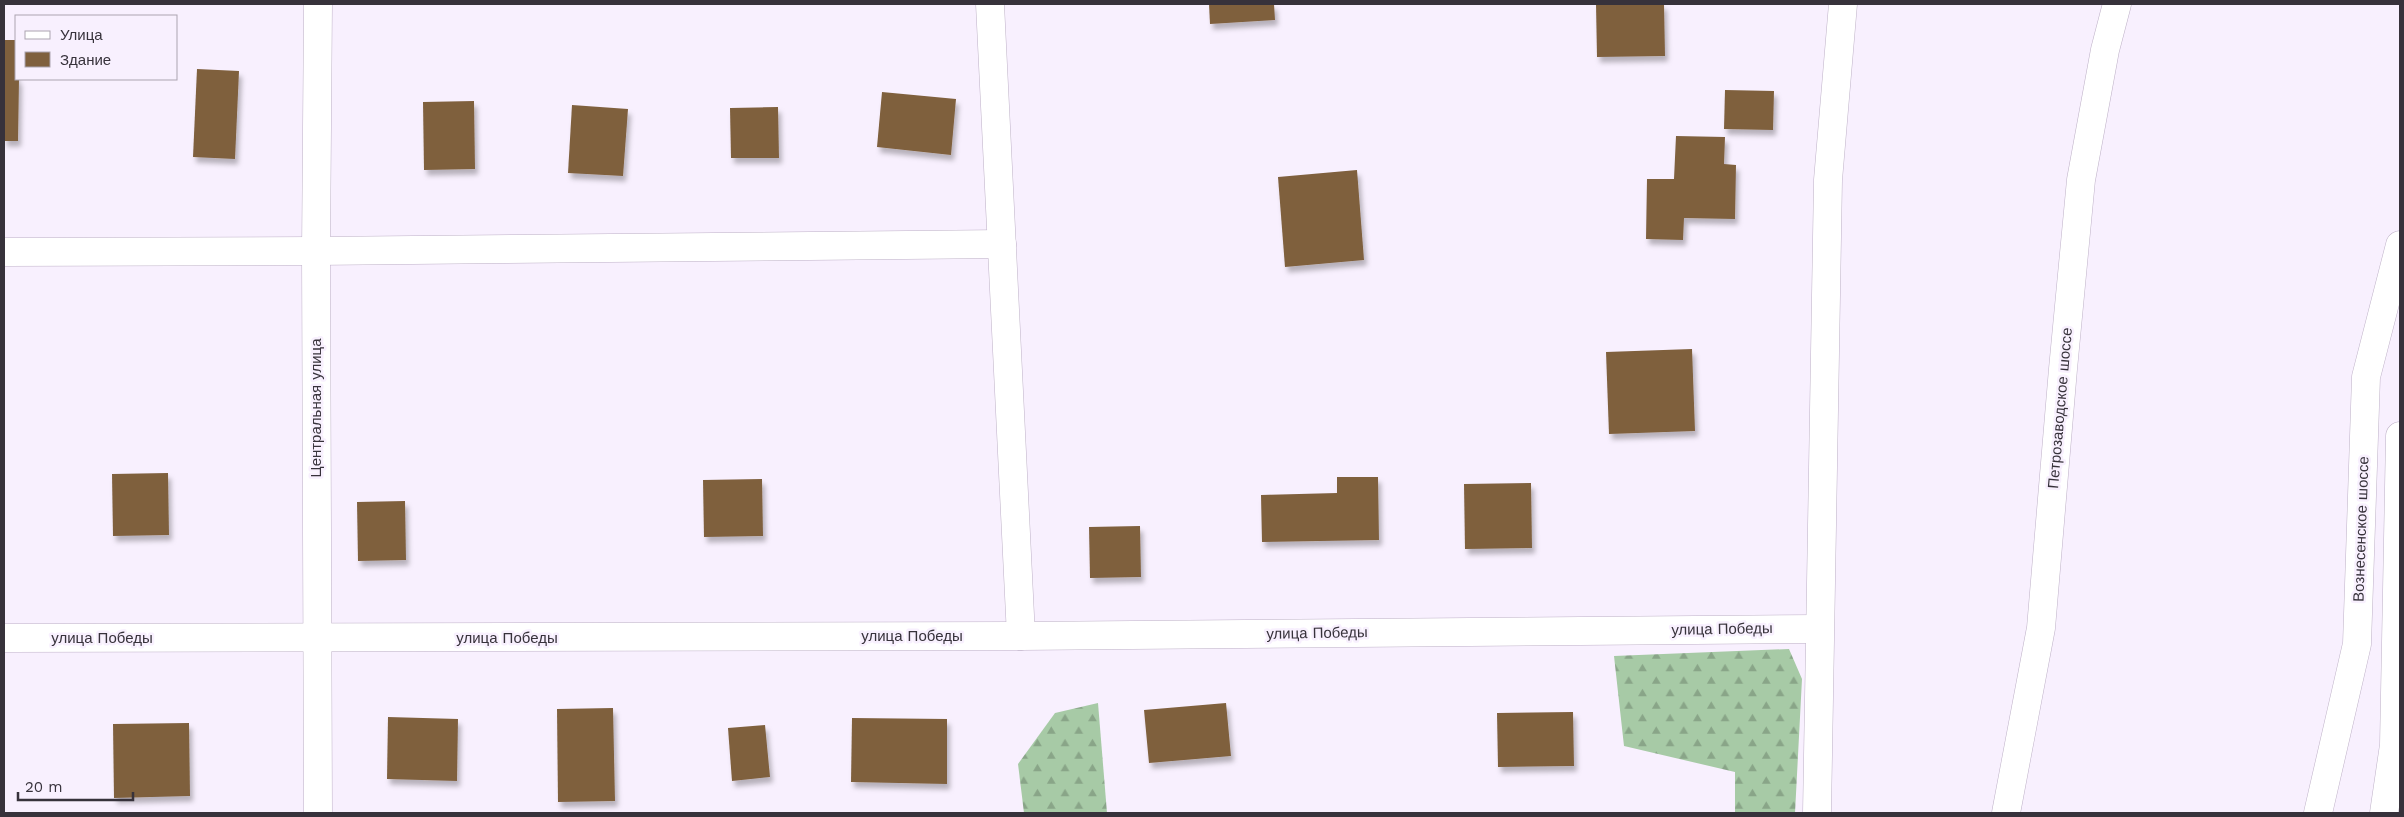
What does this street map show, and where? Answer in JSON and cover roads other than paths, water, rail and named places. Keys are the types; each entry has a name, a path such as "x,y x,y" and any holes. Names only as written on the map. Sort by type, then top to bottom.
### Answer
{"street":[{"name":"Центральная улица","path":"318,4 316,251 318,813"},
{"path":"990,4 1021,636"},
{"path":"1817,813 1828,180 1843,4"},
{"name":"Петрозаводское шоссе","path":"2006,813 2042,628 2063,369 2081,180 2105,50 2116,4"},
{"path":"4,252 316,251 1002,244"},
{"name":"Вознесенское шоссе","path":"2318,813 2356,644 2366,377 2400,245"},
{"path":"2384,813 2394,745 2400,436"},
{"name":"улица Победы","path":"4,638 1021,636 1819,628"}]}
